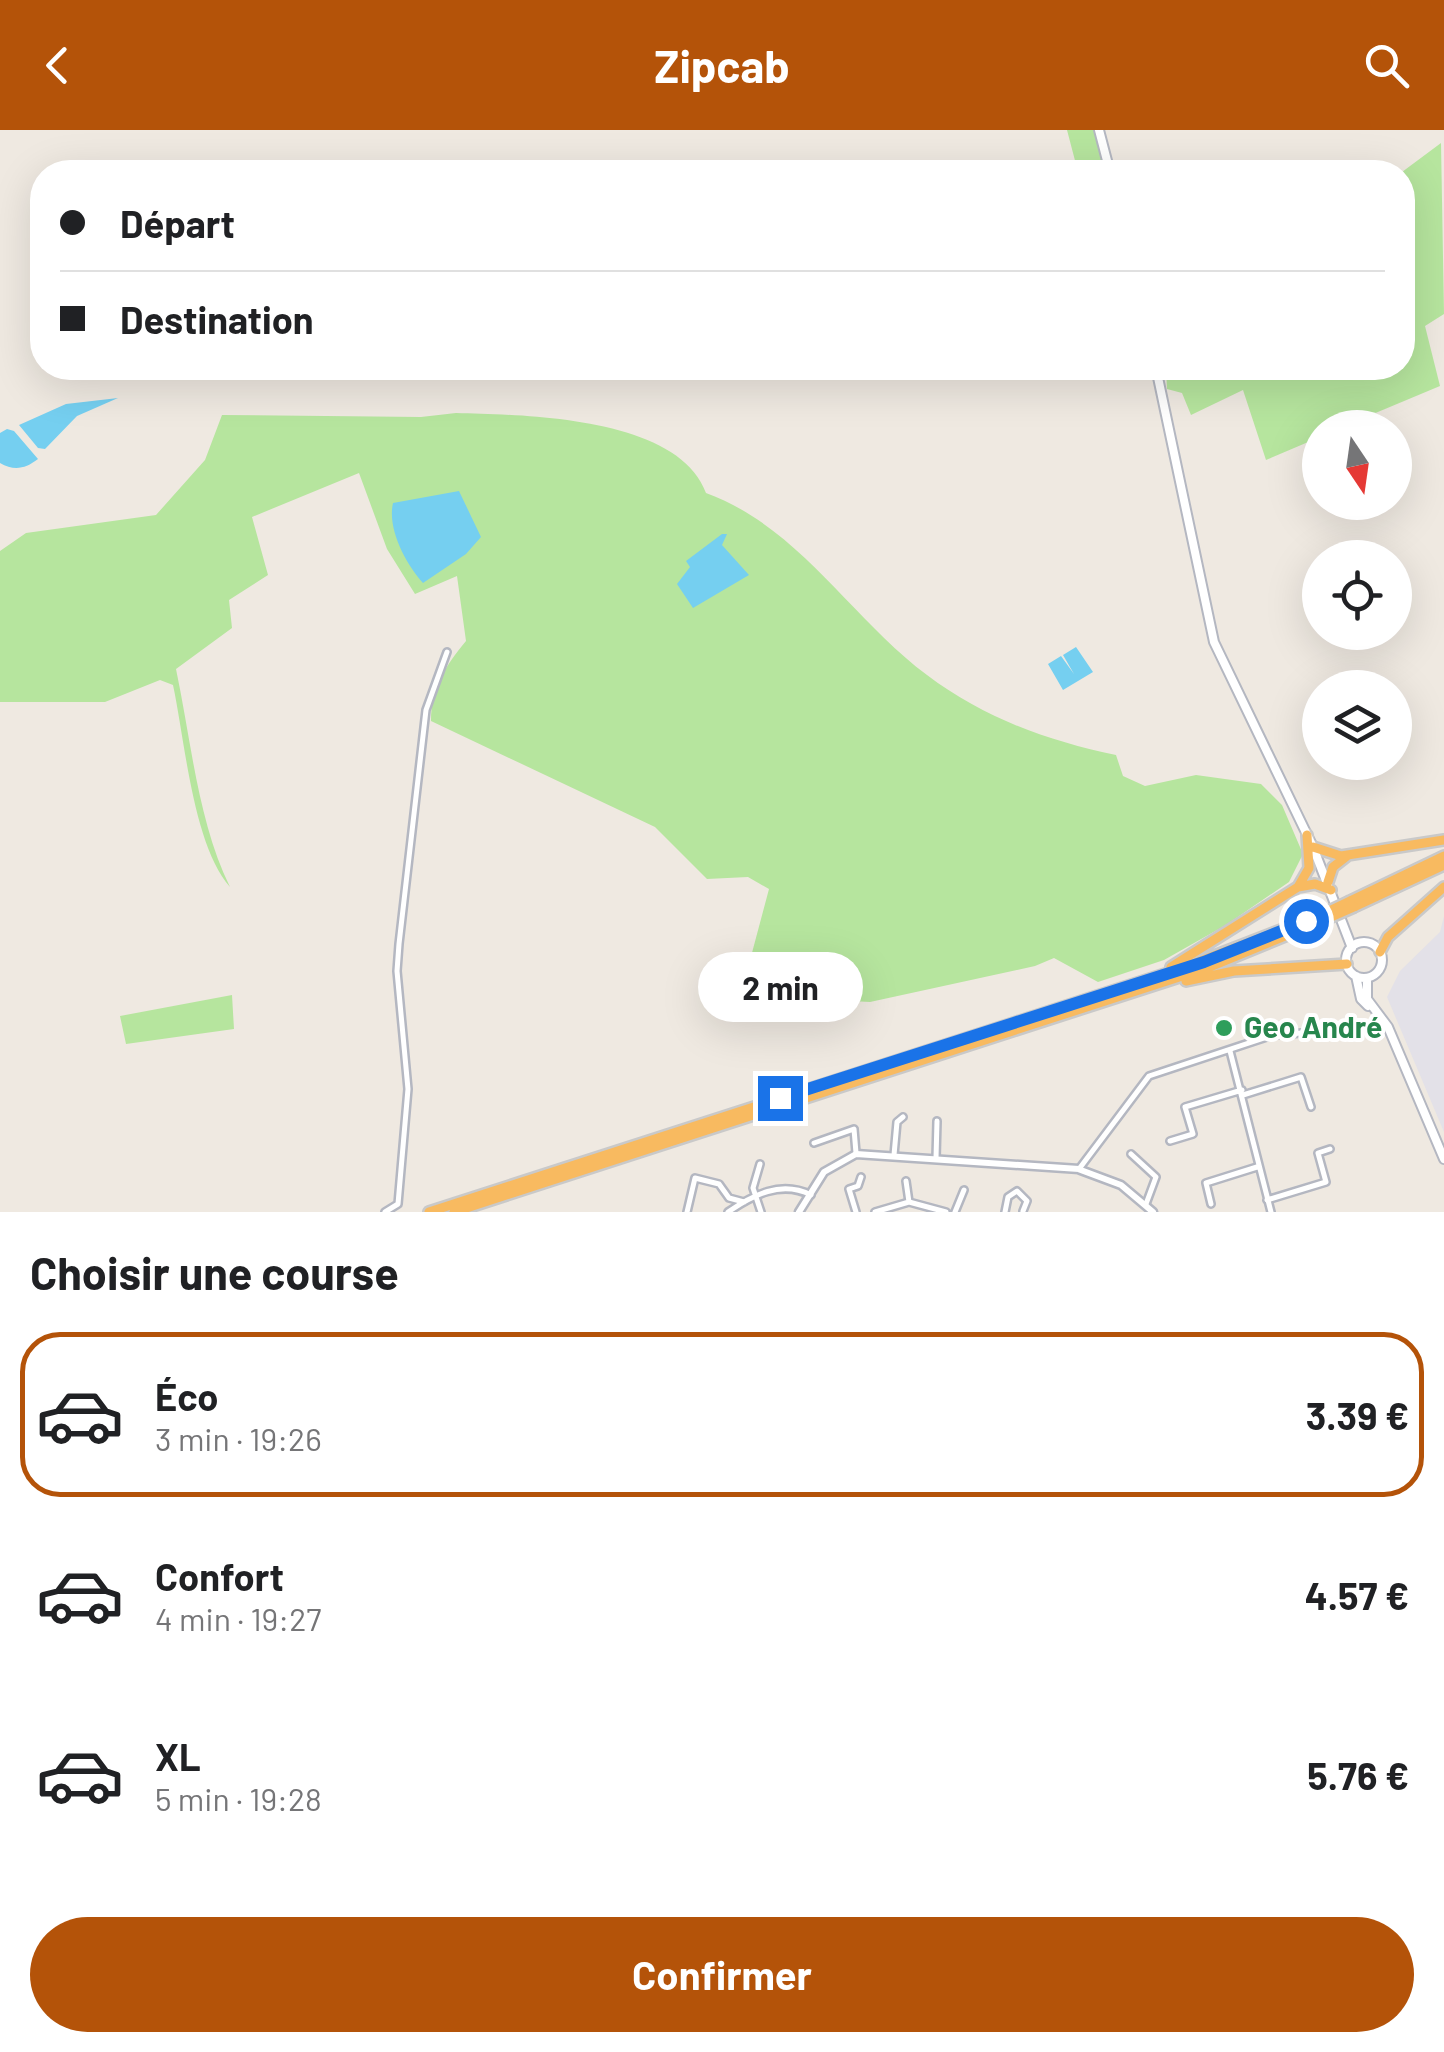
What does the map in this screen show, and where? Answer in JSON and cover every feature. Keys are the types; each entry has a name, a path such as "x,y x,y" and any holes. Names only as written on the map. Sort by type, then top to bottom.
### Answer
{"highway":[{"path":"1298,887 1309,868 1307,835"},
{"path":"1312,847 1328,854 1350,855 1444,840"},
{"path":"1138,987 1192,957 1298,887 1330,886 1333,867 1350,855"},
{"path":"1352,904 1444,856"},
{"path":"454,1212 1138,987 1327,915 1444,865"},
{"path":"1380,952 1388,937 1444,887"},
{"path":"429,1212 1138,987 1234,972 1347,964"}],"main road":[{"path":"1099,130 1107,160"},
{"path":"1159,380 1214,642 1356,945"},
{"path":"1356,945 1370,943 1380,952 1380,970 1368,978 1356,976"},
{"path":"1356,945 1347,964 1356,976 1360,999 1380,1014"},
{"path":"1368,978 1367,999 1380,1014 1444,1158"}],"street":[{"path":"385,1212 398,1200 408,1089 398,971 401,924 426,710 447,652"},
{"path":"1078,1169 1149,1076 1273,1035 1302,1033"},
{"path":"1230,1050 1271,1212"},
{"path":"1170,1141 1193,1134 1185,1107 1302,1077 1311,1107"},
{"path":"894,1156 896,1122 903,1116"},
{"path":"936,1158 937,1121"},
{"path":"814,1144 854,1129 856,1154"},
{"path":"1268,1200 1326,1182 1318,1152 1330,1149"},
{"path":"799,1212 831,1165 856,1154 1078,1169 1121,1185 1153,1212"},
{"path":"1131,1154 1156,1177 1146,1204"},
{"path":"760,1164 753,1188 761,1212"},
{"path":"1210,1204 1206,1183 1258,1167"},
{"path":"856,1212 849,1189 858,1186 860,1177"},
{"path":"687,1212 695,1178 719,1184 729,1198 744,1202"},
{"path":"906,1182 909,1202"},
{"path":"728,1212 757,1194 798,1188 810,1194"},
{"path":"955,1212 964,1190"},
{"path":"1005,1212 1008,1197 1017,1191 1027,1201 1023,1212"},
{"path":"876,1212 909,1202 946,1212"}],"shaded area":[{"path":"1444,916 1444,1132 1387,997 1400,971 1440,932"}],"green space":[{"path":"1067,130 1096,130 1103,160 1075,160"},
{"path":"1441,143 1444,314 1425,326 1440,386 1383,410 1302,410 1302,445 1266,460 1243,390 1191,415 1182,393 1167,389 1167,380 1415,380 1415,162"},
{"path":"456,413 596,425 665,448 690,468 706,493 769,528 899,652 971,704 1041,735 1116,755 1123,776 1145,786 1196,775 1261,784 1282,805 1303,854 1289,882 1226,925 1164,960 1098,982 1054,958 1035,966 870,1002 831,1000 737,1009 769,889 748,877 707,879 655,827 431,721 441,678 466,641 457,576 415,594 387,549 359,473 252,517 268,575 229,600 232,628 176,669 203,808 230,887 217,869 199,819 173,685 160,680 105,702 0,702 0,551 26,533 156,515 205,460 222,415 421,417"},
{"path":"232,995 234,1029 126,1044 120,1016"}],"water":[{"path":"118,398 77,416 45,449 38,448 19,425 66,404"},
{"path":"14,431 38,459 19,468 0,463 0,433"},
{"path":"459,491 481,537 466,554 423,583 399,546 393,503"},
{"path":"727,534 722,545 749,575 693,608 677,584 690,567 686,561"},
{"path":"1076,647 1093,672 1063,690 1048,664 1061,656 1074,674 1063,655"}],"place":[{"name":"Geo André","path":"1224,1028"}],"route":[{"path":"780,1098 1204,962 1306,921"}]}
